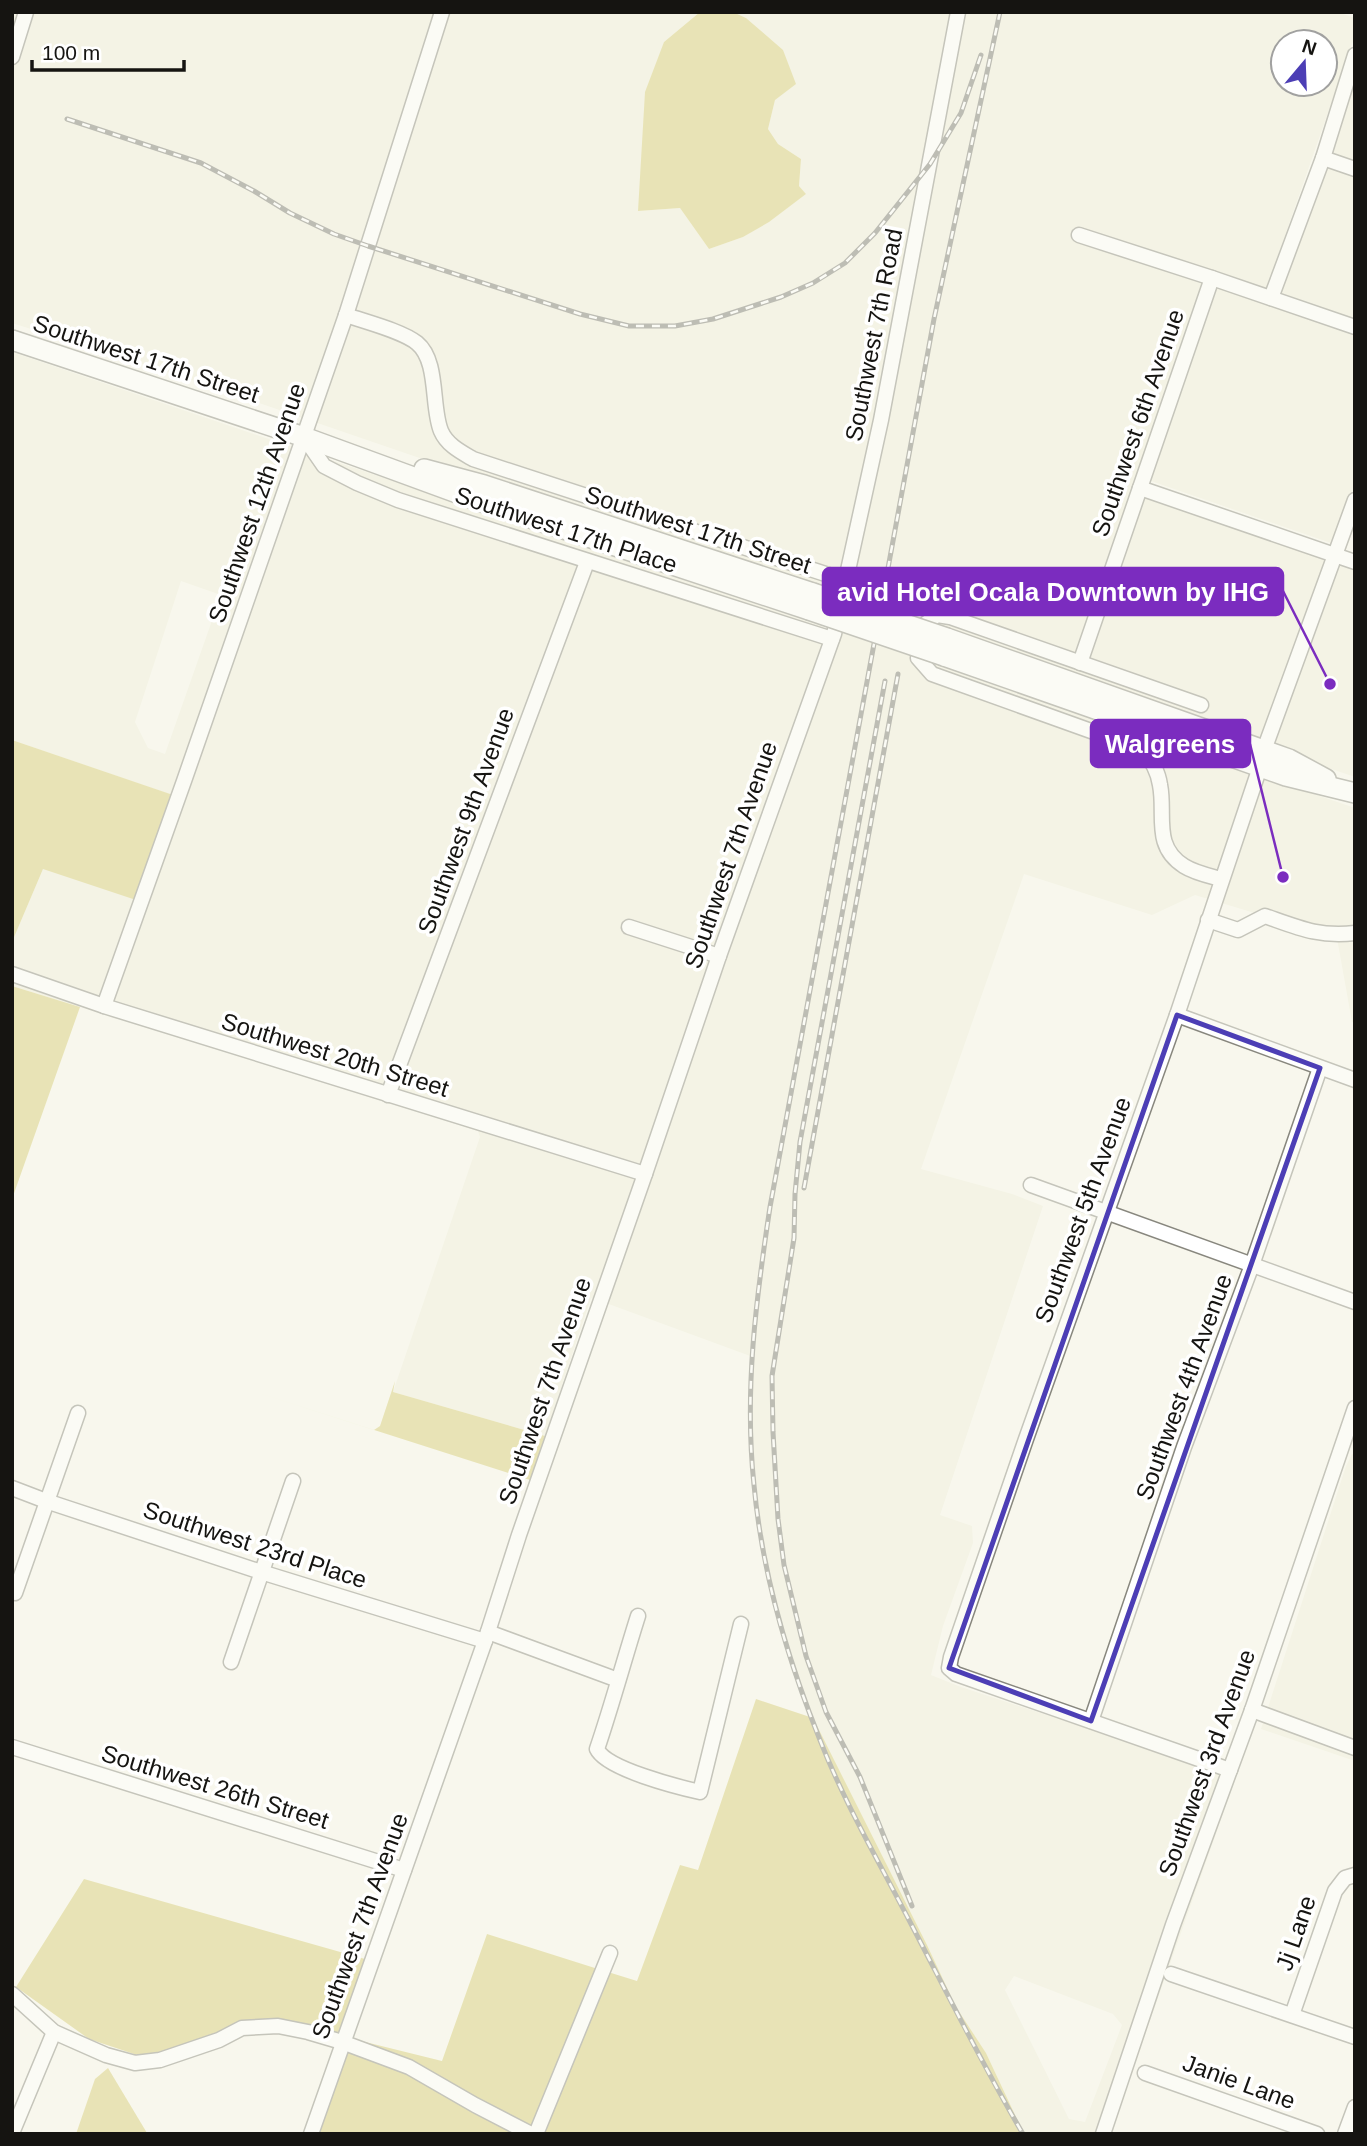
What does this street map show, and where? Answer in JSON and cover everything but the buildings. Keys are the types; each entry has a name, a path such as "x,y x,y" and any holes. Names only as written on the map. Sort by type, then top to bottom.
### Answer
{"main road":[{"name":"Southwest 17th Street","path":"12,340 304,437 484,485 811,602 1262,758 1289,759 1350,791"}],"street":[{"path":"12,57 26,12"},
{"name":"Southwest 12th Avenue","path":"103,1006 346,315 442,12"},
{"name":"Southwest 7th Road","path":"823,663 847,581 881,420 958,12"},
{"path":"1271,298 1323,158 1355,55"},
{"path":"1323,158 1355,169"},
{"path":"1079,235 1355,327"},
{"name":"Southwest 6th Avenue","path":"1080,663 1212,278"},
{"path":"346,315 403,335 419,344 428,361 441,431 454,449 473,459 847,581"},
{"name":"Southwest 17th Place","path":"304,437 324,466 398,500 832,639"},
{"path":"1140,488 1355,562"},
{"name":"Southwest 5th Avenue","path":"1091,1721 956,1674 948,1668 1026,1439 1177,1015 1262,758 1355,500"},
{"name":"Southwest 9th Avenue","path":"388,1096 587,562"},
{"path":"1201,705 950,617 937,615 924,625 918,658 932,674 1143,750 1156,767 1161,788 1161,833 1169,852 1184,866 1221,879"},
{"name":"Southwest 7th Avenue","path":"311,2134 823,663"},
{"path":"1208,920 1238,930 1265,916 1313,933 1355,933"},
{"path":"629,927 719,956"},
{"name":"Southwest 20th Street","path":"12,974 103,1006 645,1174"},
{"path":"1177,1015 1355,1080"},
{"name":"Southwest 4th Avenue","path":"1091,1721 1184,1447 1252,1265 1320,1068"},
{"path":"1031,1185 1355,1302"},
{"name":"Southwest 3rd Avenue","path":"1103,2134 1173,1925 1252,1710 1355,1408"},
{"path":"15,1593 78,1412"},
{"path":"230,1662 293,1481"},
{"name":"Southwest 23rd Place","path":"12,1488 261,1573 486,1637 618,1679"},
{"path":"638,1616 597,1749 600,1756 619,1766 663,1783 700,1792 741,1624"},
{"path":"1252,1710 1355,1748"},
{"path":"1091,1721 1230,1770"},
{"name":"Southwest 26th Street","path":"12,1747 404,1870"},
{"name":"Jj Lane","path":"1292,2015 1335,1891 1345,1878 1355,1875"},
{"path":"12,1994 54,2032 106,2055 135,2063 160,2060 219,2040 242,2028 278,2026 342,2042 409,2067 475,2105 534,2134 610,1952"},
{"path":"1171,1974 1355,2037"},
{"path":"12,2133 54,2032"},
{"name":"Janie Lane","path":"1145,2073 1317,2134"},
{"path":"1345,2134 1355,2107"}],"highlighted area":[{"path":"1177,1015 1320,1068 1091,1721 949,1668"}],"shaded area":[{"path":"12,12 700,12 664,42 639,211 680,208 709,249 743,237 806,194 799,186 801,159 778,144 768,129 775,100 746,18 733,12 953,12 843,574 475,454 458,444 446,428 423,341 340,319 401,341 415,349 423,364 452,454 841,585 838,595 475,477 177,375 12,323"},
{"path":"700,12 733,12 746,18 783,50 796,84 775,100 768,129 778,144 801,159 799,186 806,194 769,222 743,237 709,249 680,208 638,211 645,92 664,42"},
{"path":"963,12 1337,12 1355,18 1353,41 1339,81 1339,28 1269,28 1269,98 1333,98 1266,290 1076,228 1072,239 1205,282 1137,475 1143,495 1329,559 1261,743 848,599"},
{"path":"1355,72 1355,163 1330,154"},
{"path":"1326,165 1355,175 1355,321 1278,294"},
{"path":"1215,285 1355,333 1355,484 1334,544 1148,480"},
{"path":"12,352 830,629 596,1299 591,1298 545,1436 393,1392 480,1137 478,1131 85,1004 80,1007 12,986 12,942 43,869 175,796 12,740","holes":["181,581 221,595 165,754 148,748 135,722"]},
{"path":"1339,562 1355,568 1355,777 1271,746"},
{"path":"840,632 1355,808 1355,1023 1352,1022 1337,938 1195,895 1152,915 1024,874 921,1169 1012,1194 1043,1206 940,1515 972,1526 973,1543 943,1626 931,1675 1236,1777 1110,2134 1024,2134 986,2053 956,2007 817,1727 781,1631 762,1544 753,1449 753,1357 606,1303 724,958","holes":["1014,1976 1113,2014 1122,2025 1085,2122 1069,2119 1005,1990"]},
{"path":"12,740 176,796 136,900 43,869 12,942"},
{"path":"12,986 80,1007 12,1199"},
{"path":"196,1373 374,1430 380,1426 395,1381 393,1392 545,1436 530,1480"},
{"path":"1352,1454 1355,1455 1355,1761 1261,1729"},
{"path":"756,1699 813,1718 956,2007 986,2053 1024,2134 542,2134 608,1972 637,1981 680,1865 698,1870"},
{"path":"84,1879 365,1959 339,2035 266,2020 192,2046 140,2056 89,2039 16,1987"},
{"path":"487,1934 598,1969 533,2128 349,2038 442,2061"},
{"path":"345,2049 406,2072 518,2134 316,2134"},
{"path":"108,2068 147,2134 76,2134 95,2079"}],"railway":[{"path":"1000,12 934,319 770,1207 756,1311 750,1415 754,1485 763,1550 778,1615 808,1709 829,1763 851,1808 1023,2134"},
{"path":"67,119 201,163 290,213 334,234 368,246 580,314 629,326 675,326 713,319 781,297 813,283 845,263 875,233 930,164 961,113 981,55"},
{"path":"804,1188 898,674"},
{"path":"885,681 800,1142 794,1238 772,1376 773,1432 778,1519 784,1565 806,1656 826,1712 860,1777 912,1906"}],"place":[{"name":"avid Hotel Ocala Downtown by IHG","path":"1330,684"},
{"name":"Walgreens","path":"1283,877"}]}
